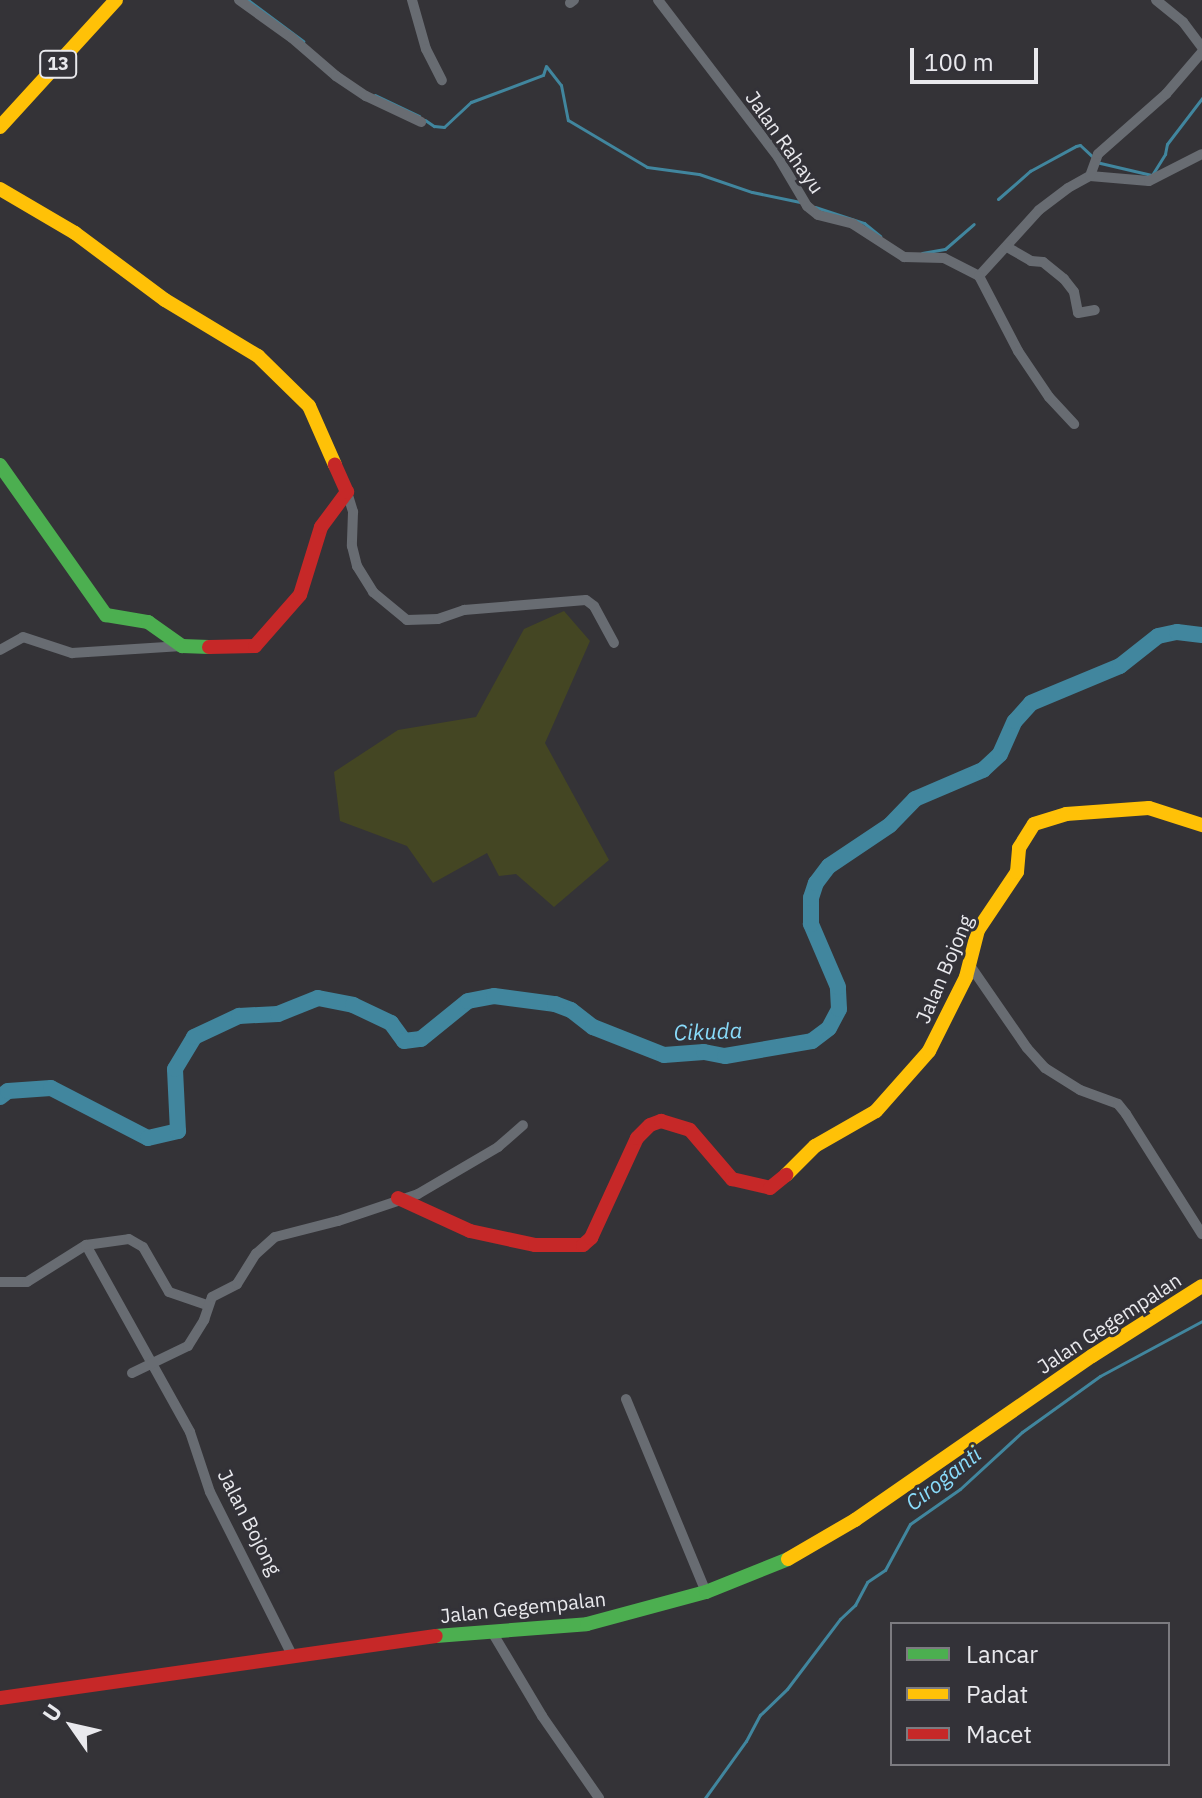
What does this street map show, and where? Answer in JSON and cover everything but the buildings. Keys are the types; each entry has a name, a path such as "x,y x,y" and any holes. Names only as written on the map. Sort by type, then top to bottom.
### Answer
{"main road":[{"name":"13","path":"0,127 116,0"},
{"path":"0,189 75,233 165,300 258,356 309,406 347,492 321,527 300,595 255,646 242,649 182,646 148,622 106,615 0,465"},
{"name":"Jalan Bojong","path":"398,1198 477,1233 535,1245 583,1245 591,1238 637,1138 650,1125 661,1121 690,1130 732,1179 753,1186 776,1186 815,1146 866,1118 908,1079 945,1024 969,964 978,930 1017,872 1019,848 1034,824 1066,814 1149,808 1202,825"},
{"name":"Jalan Gegempalan","path":"0,1698 460,1633 587,1624 706,1592 786,1560 855,1520 1092,1356 1202,1286"}],"street":[{"path":"239,0 292,38 336,76 366,96 421,122"},
{"path":"412,0 426,49 442,80"},
{"name":"Jalan Rahayu","path":"658,0 778,157 805,203 818,215 853,224 904,257 944,258 979,276"},
{"path":"1090,176 1094,160 1166,94 1202,49 1183,22 1156,0"},
{"path":"1074,424 1049,397 1018,351 979,276 1051,200 1090,176 1149,181 1202,154"},
{"path":"1007,247 1034,263 1043,262 1064,279 1074,292 1078,313 1095,310"},
{"path":"347,492 353,512 352,546 357,566 373,592 407,620 438,619 464,610 586,600 594,606 614,643"},
{"path":"0,650 23,637 72,653 182,646"},
{"path":"969,964 1045,1068 1080,1090 1118,1104 1202,1234"},
{"path":"132,1373 188,1346 204,1320 207,1305 214,1294 237,1284 256,1254 275,1237 338,1221 435,1185 510,1139 523,1125"},
{"path":"0,1282 27,1282 86,1245 116,1240 138,1242 164,1287 177,1296 207,1305"},
{"name":"Jalan Bojong","path":"86,1245 190,1432 210,1492 293,1657"},
{"path":"626,1399 706,1592"},
{"path":"492,1632 542,1716 599,1798"}],"green space":[{"path":"564,611 590,641 545,743 609,860 554,907 516,874 499,876 487,853 433,883 407,846 340,821 334,772 398,730 476,717 524,629"}],"waterway":[{"path":"248,0 303,41"},
{"path":"425,120 434,126 444,127 471,102 543,75 546,66 561,85 568,120 647,167 699,174 752,192 800,202"},
{"path":"375,95 419,116"},
{"path":"1096,162 1152,175 1165,154 1167,144 1202,98"},
{"path":"998,199 1030,171 1076,146 1080,145 1092,156"},
{"path":"815,207 864,223 880,236"},
{"path":"922,253 945,249 974,224"},
{"name":"Cikuda","path":"0,1097 8,1091 51,1088 148,1138 178,1131 175,1069 194,1037 239,1016 278,1014 318,998 353,1005 391,1023 404,1041 421,1039 468,1001 494,996 555,1004 571,1010 593,1027 664,1055 704,1052 725,1056 812,1041 829,1028 839,1009 838,987 811,924 811,898 816,883 829,866 890,825 915,799 983,770 1000,754 1015,721 1031,703 1120,666 1158,636 1177,632 1202,635"},
{"name":"Ciroganti","path":"705,1798 746,1741 760,1715 787,1689 840,1619 855,1605 867,1582 885,1570 910,1524 960,1489 1022,1432 1100,1376 1202,1321"}],"traffic: fast":[{"path":"0,465 106,615 148,622 182,646 209,647"},
{"path":"436,1636 587,1624 706,1592 788,1559"}],"traffic: slow":[{"path":"0,127 116,0"},
{"path":"0,189 75,233 165,300 258,356 309,406 335,465"},
{"path":"786,1175 815,1146 876,1111 929,1051 966,977 978,930 1017,872 1019,848 1034,824 1066,814 1149,808 1202,825"},
{"path":"788,1559 855,1520 1092,1356 1202,1286"}],"traffic: jam":[{"path":"209,647 255,646 300,595 321,527 347,492 335,465"},
{"path":"398,1198 470,1231 535,1245 583,1245 591,1238 637,1138 650,1125 661,1121 690,1130 732,1179 770,1188 786,1175"},
{"path":"0,1698 436,1636"}]}
